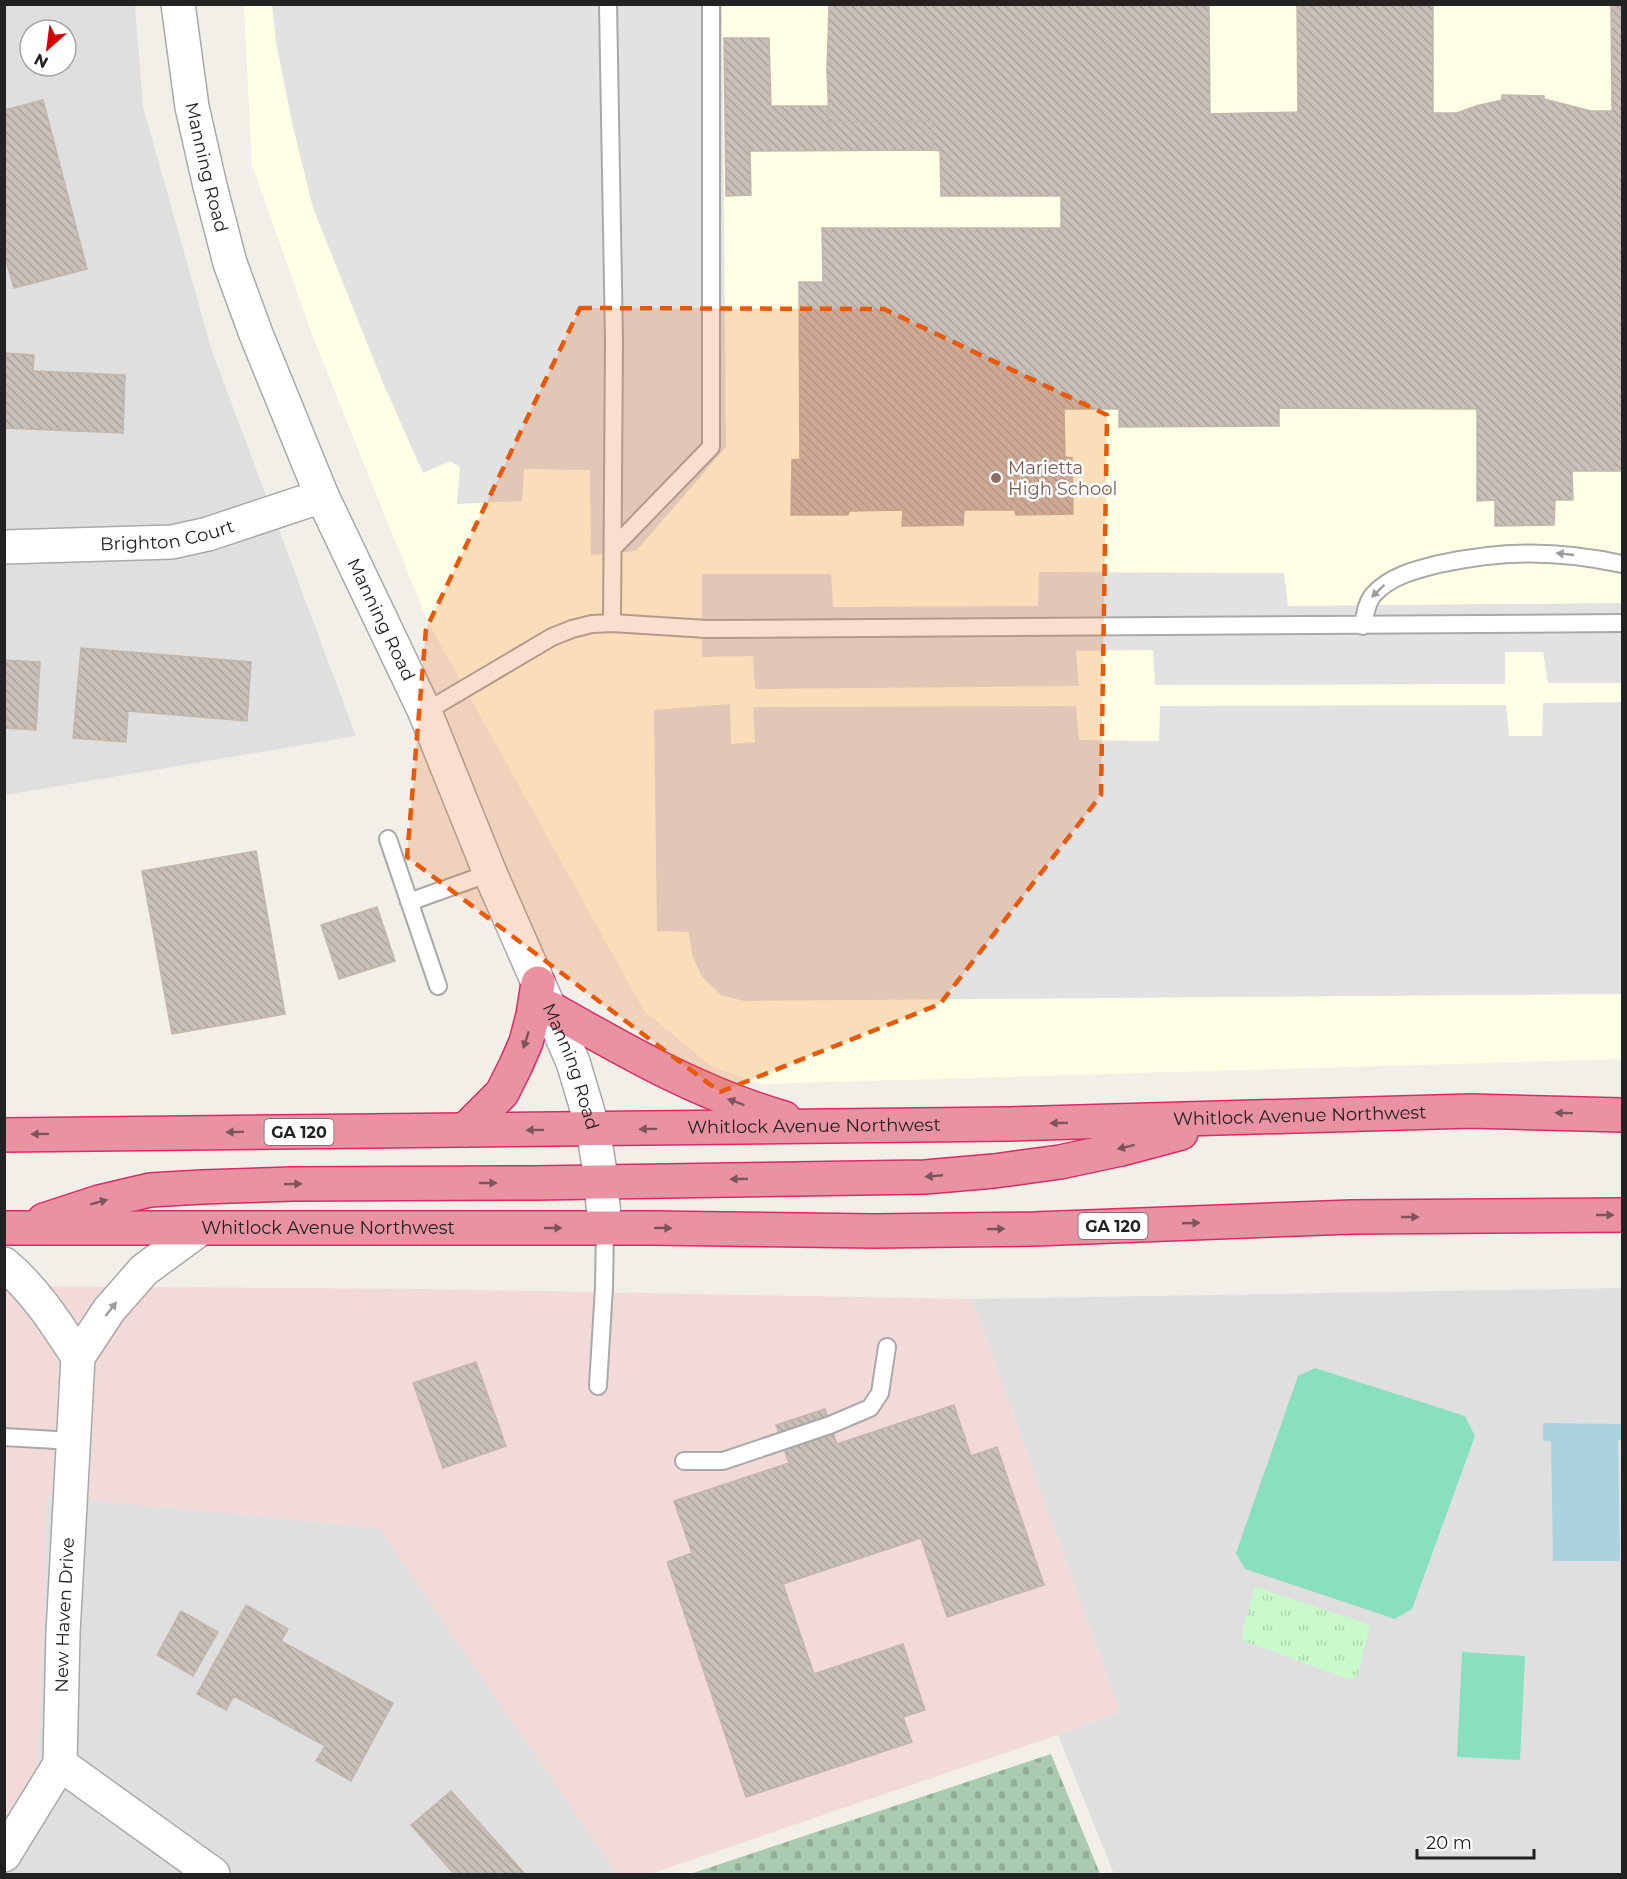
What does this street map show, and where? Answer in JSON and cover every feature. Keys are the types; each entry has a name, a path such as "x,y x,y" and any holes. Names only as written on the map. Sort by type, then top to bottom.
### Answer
{"highway":[{"path":"465,1130 502,1093 526,1042 544,995 622,1050 697,1087 766,1113 812,1126"},
{"name":"Whitlock Avenue Northwest","path":"4,1135 1009,1124 1471,1111 1623,1115"},
{"path":"14,1228 99,1202 150,1190 293,1184 925,1177 994,1171 1060,1162 1120,1149 1222,1119"},
{"name":"Whitlock Avenue Northwest","path":"14,1228 604,1228 874,1231 1046,1228 1352,1217 1623,1215"}],"street":[{"name":"Manning Road","path":"178,4 192,107 230,263 256,334 322,496 425,712 490,873 573,1062 593,1129 604,1228"},
{"name":"Brighton Court","path":"4,547 171,542 208,534 322,496"},
{"path":"4,1264 21,1278 51,1315 78,1357 109,1310 144,1270 201,1229"},
{"name":"New Haven Drive","path":"60,1764 63,1634 78,1357"},
{"path":"4,1855 60,1764 213,1875"}],"lane":[{"path":"608,4 614,340 612,623"},
{"path":"613,548 711,447 711,4"},
{"path":"1363,626 1371,597 1395,577 1425,568 1472,557 1524,552 1564,554 1623,564"},
{"path":"425,712 552,638 572,629 592,624 612,623 706,629 1623,623"},
{"path":"388,839 438,986"},
{"path":"409,902 490,873"},
{"path":"598,1386 604,1287 604,1228"},
{"path":"684,1461 723,1461 830,1425 870,1407 880,1393 887,1347"},
{"path":"4,1437 74,1441"}],"highlighted area":[{"path":"580,308 884,309 1107,415 1101,795 940,1004 720,1092 407,857 426,629"}],"shaded area":[{"path":"5,5 135,5 143,107 212,351 356,736 5,795"},
{"name":"Marietta High School","path":"244,5 1622,5 1622,1059 762,1084 712,1067 644,1011 427,620 313,337 252,165"},
{"path":"272,5 722,5 726,447 636,551 591,555 590,470 524,469 522,501 457,504 460,467 450,461 423,473 383,383 313,208 293,127 276,42"},
{"path":"1039,572 1284,573 1288,606 1622,603 1622,683 1548,683 1543,652 1505,652 1505,684 1155,685 1153,650 1076,651 1079,686 755,689 753,656 702,657 702,574 831,574 833,607 1038,606"},
{"path":"1622,702 1622,994 744,1001 721,995 702,977 692,955 689,932 657,931 654,710 730,704 731,744 755,742 753,707 1076,706 1079,740 1159,741 1160,706 1506,705 1509,736 1542,736 1543,703"},
{"path":"5,1286 421,1289 972,1299 1120,1712 650,1874 617,1874 379,1528 47,1496 37,1771 5,1832"},
{"path":"1622,1288 1622,1874 1114,1874 1058,1735 1120,1712 972,1299"},
{"path":"47,1496 379,1528 617,1874 5,1874 5,1832 37,1770"}],"green space":[{"path":"1315,1368 1465,1416 1475,1436 1412,1609 1395,1619 1245,1569 1236,1553 1298,1376"},
{"path":"1255,1587 1370,1625 1358,1674 1350,1680 1244,1641 1242,1632"},
{"path":"1462,1652 1525,1656 1520,1760 1457,1757"},
{"path":"1051,1754 1100,1874 690,1874"}],"water":[{"path":"1543,1423 1622,1424 1622,1440 1618,1440 1620,1561 1553,1561 1551,1441 1543,1441"}],"building":[{"path":"829,4 1209,4 1210,114 1298,112 1297,4 1433,4 1433,113 1457,113 1502,100 1502,95 1544,96 1544,99 1591,111 1612,111 1611,4 1622,4 1622,471 1572,471 1573,500 1555,500 1554,525 1495,526 1495,500 1477,501 1477,409 1279,408 1279,426 1119,427 1119,409 1064,409 1065,457 1072,458 1073,514 1016,515 1015,510 964,510 963,525 902,526 903,510 849,511 848,515 791,515 792,460 800,459 799,282 823,282 822,228 1061,228 1061,196 941,196 940,151 933,150 932,121 829,122 827,70"},
{"path":"724,38 769,38 771,106 829,106 829,122 932,121 933,150 750,151 751,195 726,196"},
{"path":"43,100 87,269 14,288 4,254 4,110"},
{"path":"4,353 34,355 33,371 125,375 123,433 4,428"},
{"path":"81,648 251,662 247,721 128,711 126,742 73,738"},
{"path":"4,660 40,662 36,730 4,728"},
{"path":"256,851 285,1014 172,1034 142,871"},
{"path":"377,907 395,961 339,979 321,925"},
{"path":"476,1362 506,1446 443,1468 413,1383"},
{"path":"954,1405 971,1456 997,1447 1044,1585 947,1617 921,1538 783,1584 814,1674 903,1644 925,1710 903,1717 912,1742 746,1797 667,1562 692,1553 674,1501 789,1463 776,1425 825,1409 837,1444"},
{"path":"246,1605 288,1629 281,1641 393,1703 351,1781 316,1761 325,1746 234,1696 226,1710 197,1694"},
{"path":"181,1611 218,1632 193,1676 157,1655"},
{"path":"451,1791 525,1874 454,1874 411,1825"}],"place":[{"name":"Marietta High School","path":"996,478"}]}
